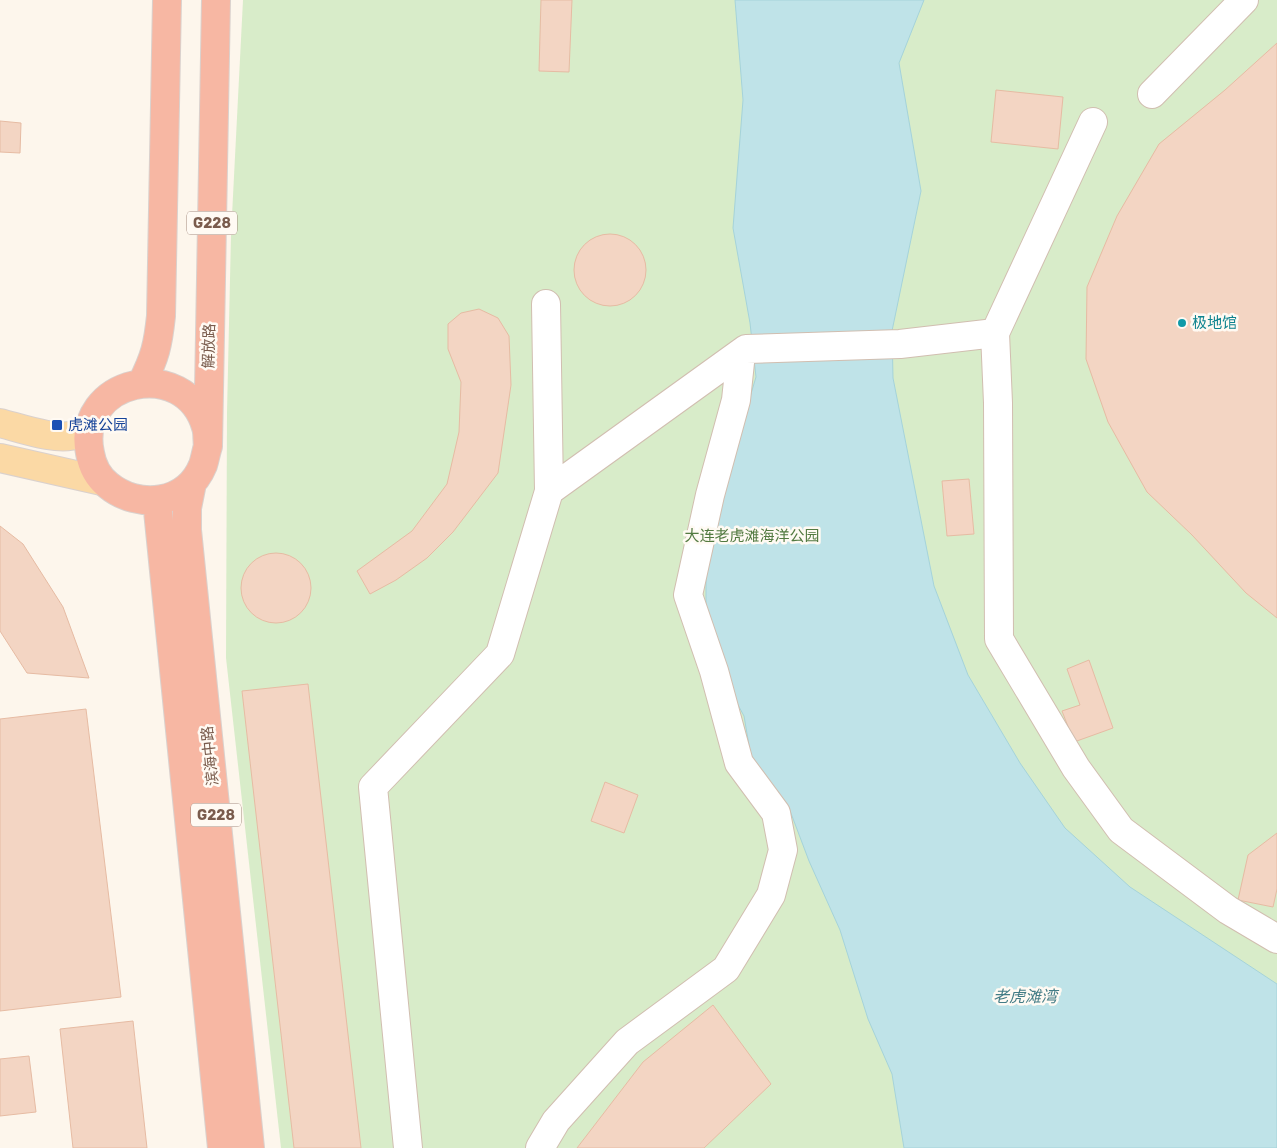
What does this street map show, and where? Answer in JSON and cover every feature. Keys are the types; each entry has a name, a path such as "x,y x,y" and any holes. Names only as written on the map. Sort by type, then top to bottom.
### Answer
{"highway":[{"path":"142,383 153,361 159,340 161,316 167,0"},
{"name":"解放路","path":"102,481 118,494 137,501 157,501 176,495 192,483 203,466 208,446 216,0"},
{"name":"G228","path":"102,481 92,464 88,444 91,424 98,409 110,396 125,387 142,383 159,383 175,389 190,399 200,413 206,429 208,446"},
{"name":"滨海中路","path":"192,483 187,508 187,530 250,1148"},
{"name":"滨海中路","path":"157,501 222,1148"}],"main road":[{"path":"0,423 65,436 78,434 91,424"},
{"name":"解放路","path":"0,458 102,481"}],"street":[{"path":"1152,94 1243,1"},
{"path":"1093,122 995,333 998,404 999,639 1076,768 1121,830 1228,910 1277,939"},
{"path":"408,1148 373,787 500,654 549,491 546,304"},
{"path":"549,491 743,351 900,344 995,333"},
{"path":"540,1148 556,1121 627,1042 726,969 772,895 783,850 776,813 739,763 714,671 688,595 710,495 736,400 743,351"}],"green space":[{"name":"大连老虎滩海洋公园","path":"243,0 1277,0 1277,1148 281,1148 226,658 227,413 231,235"}],"water":[{"name":"老虎滩湾","path":"735,0 924,0 899,63 921,191 892,331 893,378 934,586 968,675 1020,763 1065,828 1130,887 1277,984 1277,1148 904,1148 892,1074 868,1019 840,930 809,861 789,808 752,763 744,716 719,670 706,631 706,566 739,434 756,377 750,323 733,228 743,100"}],"building":[{"path":"541,0 572,0 569,72 539,71"},
{"name":"极地馆","path":"1277,43 1277,618 1246,593 1192,535 1147,492 1108,422 1086,359 1087,287 1117,216 1159,144 1225,90"},
{"path":"996,90 1063,97 1058,149 991,142"},
{"path":"0,121 21,123 20,153 0,152"},
{"path":"610,234 630,240 640,250 646,270 640,290 630,300 610,306 590,300 580,290 574,270 580,250 590,240"},
{"path":"479,309 498,318 509,336 511,385 498,473 453,532 427,558 396,580 370,594 357,571 412,531 447,484 459,432 461,382 448,349 448,324 461,313"},
{"path":"969,479 974,534 947,536 942,481"},
{"path":"0,526 23,544 63,607 89,678 27,673 0,631"},
{"path":"283,553 296,559 305,568 309,574 311,588 309,602 301,613 290,621 269,623 262,621 251,613 243,602 241,581 243,574 251,563 262,555"},
{"path":"1089,660 1113,728 1074,742 1062,711 1080,705 1067,669"},
{"path":"308,684 361,1148 294,1148 242,691"},
{"path":"86,709 121,997 0,1011 0,719"},
{"path":"605,782 638,795 624,833 591,821"},
{"path":"1277,833 1277,889 1273,907 1238,900 1248,855"},
{"path":"713,1005 771,1084 704,1148 577,1148 643,1062"},
{"path":"133,1021 147,1148 73,1148 60,1029"},
{"path":"29,1056 36,1112 0,1116 0,1059"}],"place":[{"name":"极地馆","path":"1182,323"},
{"name":"虎滩公园","path":"57,425"}]}
